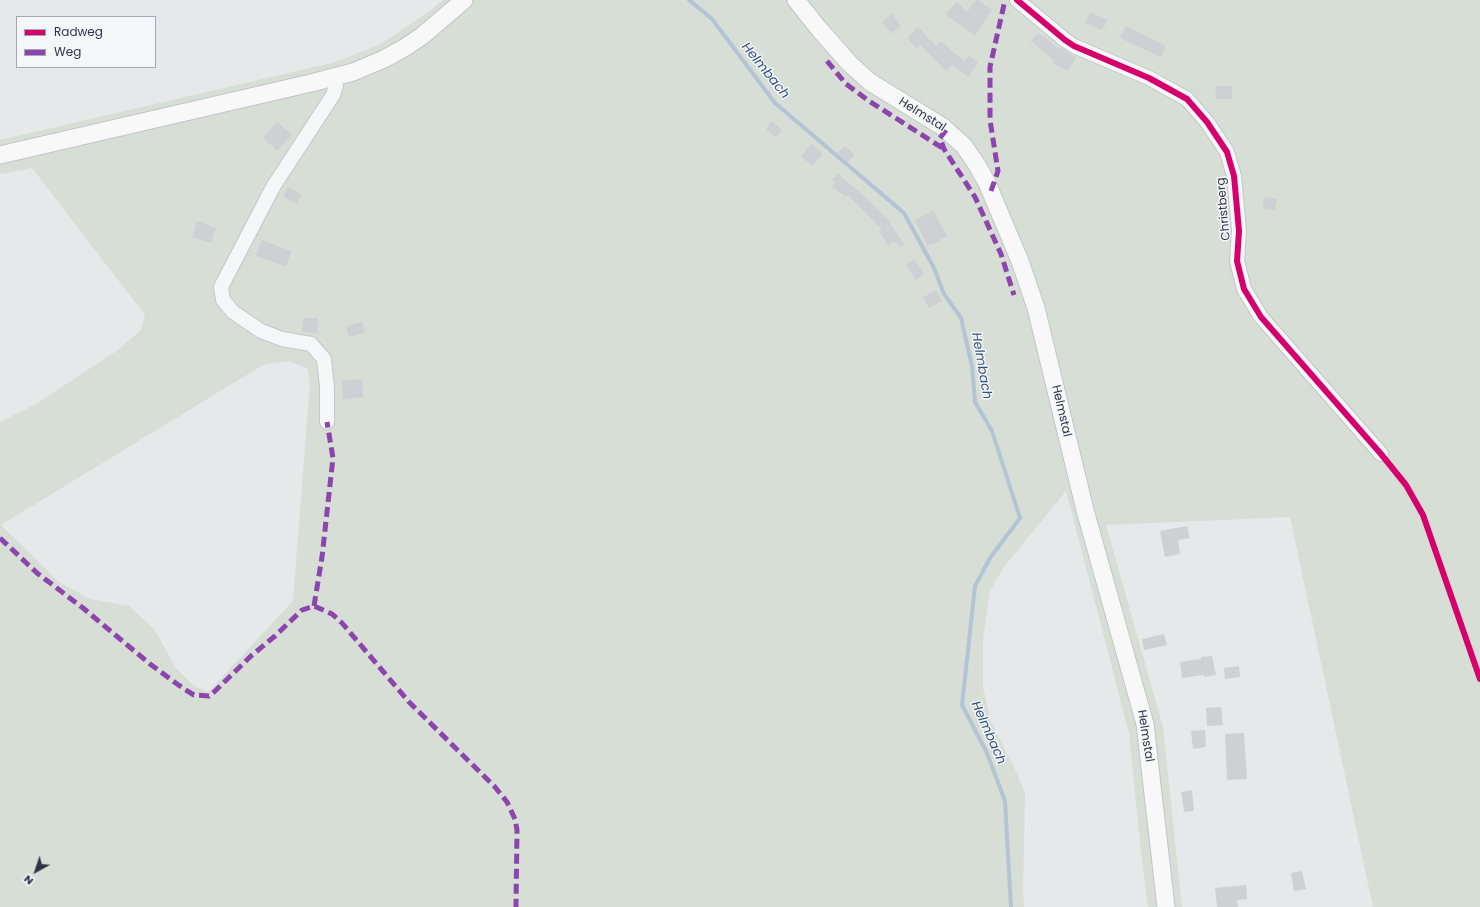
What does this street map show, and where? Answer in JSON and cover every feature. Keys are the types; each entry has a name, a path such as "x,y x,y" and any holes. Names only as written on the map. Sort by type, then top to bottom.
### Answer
{"main road":[{"path":"0,155 334,78 375,64 404,48 422,36 464,0"},
{"name":"Helmstal","path":"796,0 819,30 850,64 870,82 943,127 964,146 987,183 1015,249 1037,314 1085,510 1146,724 1166,907"}],"lane":[{"name":"Christberg","path":"1017,0 1074,46 1149,78 1187,99 1207,122 1227,152 1234,176 1239,231 1237,261 1244,289 1261,318 1381,454"},
{"path":"327,422 327,387 324,359 311,344 282,339 261,331 233,312 224,300 221,287 273,187 333,95 336,86 334,78"}],"shaded area":[{"path":"443,0 1480,0 1480,907 1373,907 1290,517 1106,525 1163,727 1182,907 1148,907 1129,733 1066,491 1004,567 990,591 983,638 983,687 991,722 1014,767 1025,793 1024,907 0,907 0,422 36,404 118,350 141,330 145,315 32,168 0,174 0,140 336,62 381,44","holes":["288,361 307,368 310,383 293,601 208,692 194,686 176,668 154,629 129,606 90,599 59,582 1,525 263,365"]}],"building":[{"path":"976,0 992,10 975,36 945,14 957,2 967,12"},
{"path":"1090,12 1107,20 1102,30 1085,23"},
{"path":"892,14 901,26 891,33 882,22"},
{"path":"1126,26 1166,46 1161,57 1120,38"},
{"path":"918,27 936,46 941,41 965,61 969,56 978,63 968,77 952,65 946,71 920,45 917,48 907,38"},
{"path":"1038,33 1056,46 1076,57 1068,71 1053,63 1054,61 1031,41"},
{"path":"1215,86 1232,86 1232,99 1216,99"},
{"path":"772,121 782,130 776,137 766,129"},
{"path":"277,122 292,135 277,151 263,138"},
{"path":"811,144 823,154 812,166 801,156"},
{"path":"845,146 855,155 848,162 838,153"},
{"path":"838,174 864,196 888,220 904,244 900,247 894,241 888,245 879,231 882,229 848,195 846,197 832,186 835,182 832,179"},
{"path":"288,187 301,194 297,204 283,197"},
{"path":"1264,197 1277,199 1275,210 1263,209"},
{"path":"933,211 947,236 931,245 927,245 915,220"},
{"path":"197,221 216,228 211,243 192,237"},
{"path":"262,240 291,251 286,267 256,256"},
{"path":"914,259 924,274 916,280 906,265"},
{"path":"936,290 942,301 929,308 923,297"},
{"path":"303,318 318,318 317,333 302,332"},
{"path":"362,322 365,333 349,337 346,326"},
{"path":"362,379 363,397 343,399 342,381"},
{"path":"1187,526 1190,538 1178,540 1180,554 1165,557 1160,531"},
{"path":"1164,634 1167,645 1144,650 1142,639"},
{"path":"1212,656 1216,675 1182,678 1180,662"},
{"path":"1239,666 1240,677 1225,679 1224,668"},
{"path":"1221,707 1223,725 1207,726 1206,708"},
{"path":"1205,730 1206,747 1193,749 1191,731"},
{"path":"1244,733 1247,779 1227,780 1225,734"},
{"path":"1192,790 1194,811 1184,812 1181,792"},
{"path":"1302,871 1306,889 1294,891 1291,873"},
{"path":"1246,885 1247,899 1237,900 1238,907 1217,907 1215,888"}],"waterway":[{"name":"Helmbach","path":"689,0 712,19 775,103 904,213 934,268 944,294 961,318 972,366 975,402 992,431 1020,518 990,558 975,586 962,705 987,753 1005,801 1011,907"}],"marked path":[{"path":"991,191 998,171 990,120 990,67 1005,0"},
{"path":"827,61 846,84 869,101 944,149"},
{"path":"946,130 940,138 944,149 975,197 1001,254 1014,295"},
{"path":"314,606 322,557 333,458 327,422"},
{"path":"0,538 37,573 83,608 150,664 194,695 209,696 302,610 314,606 332,614 342,623 409,702 495,787 507,802 515,819 517,830 516,907"}],"cycle path":[{"path":"1017,0 1074,46 1149,78 1187,99 1207,122 1227,152 1234,176 1239,231 1237,261 1244,289 1261,317 1381,454 1406,485 1423,515 1480,679"}]}
